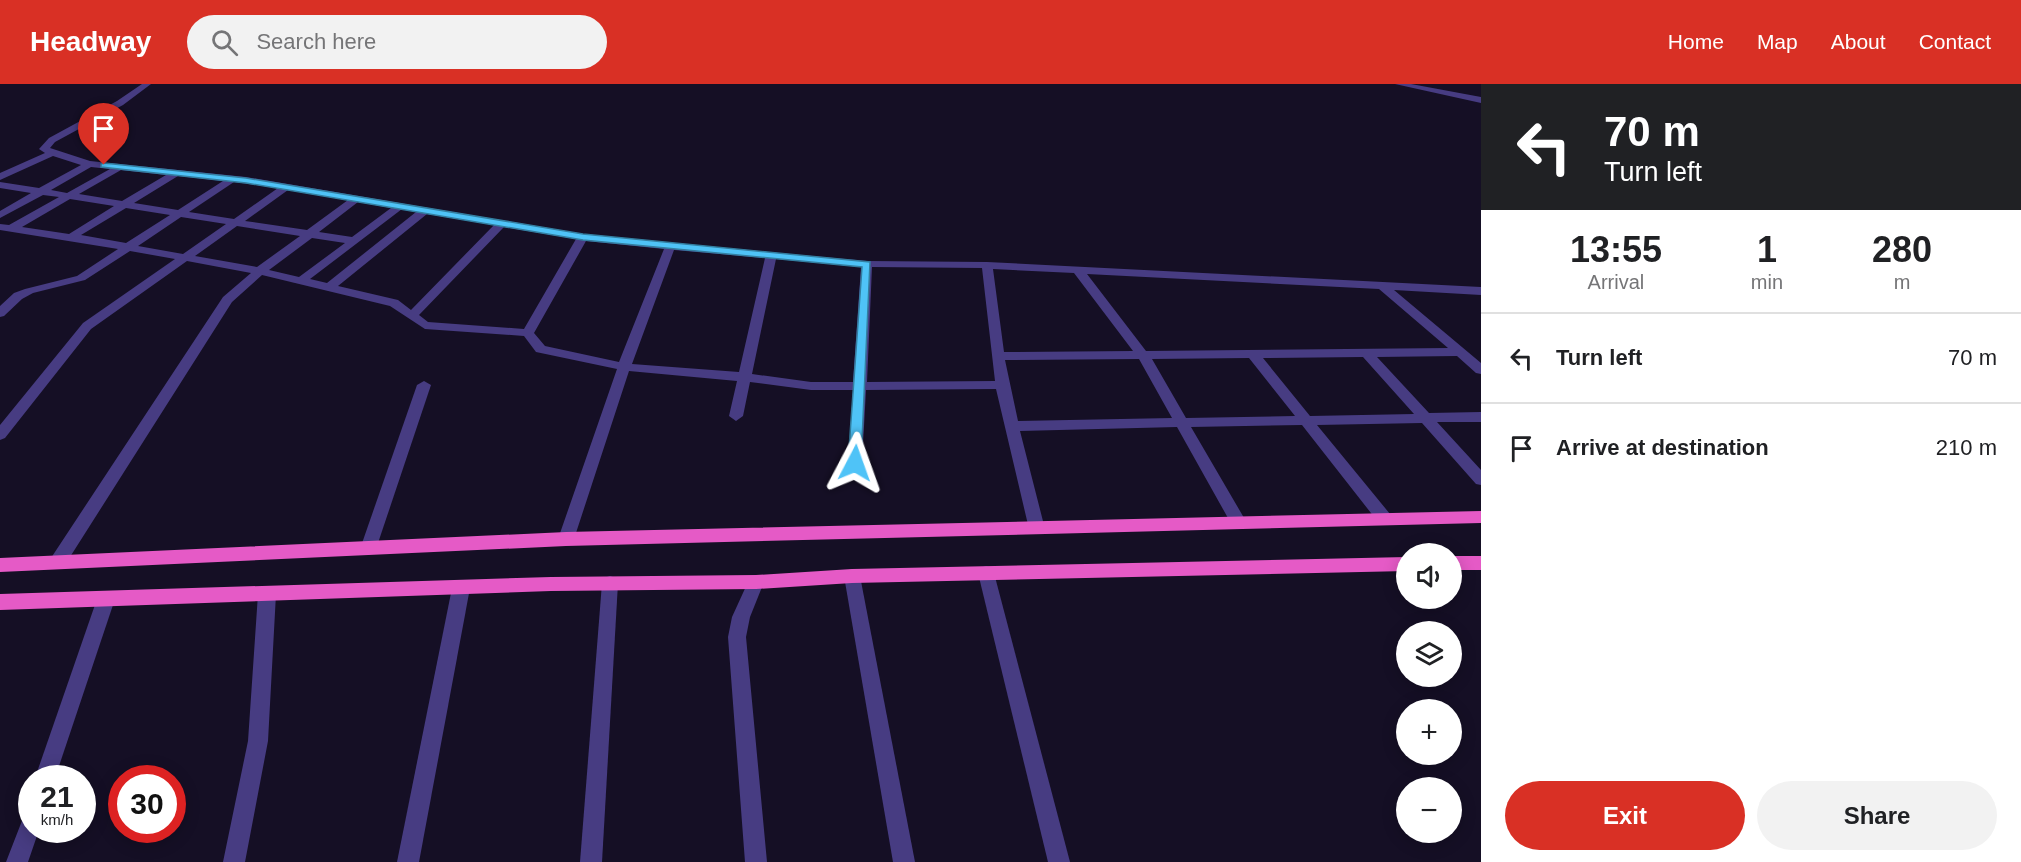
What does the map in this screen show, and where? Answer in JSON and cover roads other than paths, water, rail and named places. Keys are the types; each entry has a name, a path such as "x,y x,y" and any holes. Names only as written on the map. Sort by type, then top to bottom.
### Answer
{"highway":[{"path":"0,566 566,539 1481,517"},
{"path":"1462,563 1481,563"},
{"path":"0,602 610,583 756,582 852,576 1396,564"}],"street":[{"path":"147,84 120,103 52,140 44,149 89,164 232,179 583,237 670,246 867,264 987,265 1481,291"},
{"path":"1399,84 1480,100"},
{"path":"1454,84 1480,100"},
{"path":"0,177 52,153"},
{"path":"0,215 89,164"},
{"path":"4,230 120,167"},
{"path":"71,237 176,173"},
{"path":"0,313 18,296 81,278 232,179"},
{"path":"0,185 354,241"},
{"path":"0,435 87,326 96,318 286,187"},
{"path":"57,563 227,300 260,271 356,199"},
{"path":"300,281 400,206"},
{"path":"329,288 424,210"},
{"path":"412,316 501,224"},
{"path":"4,230 71,237 260,271 394,303 424,325 528,333 541,349 624,367 744,377 811,386 1002,385"},
{"path":"528,333 583,237"},
{"path":"566,539 624,367 670,246"},
{"path":"736,416 771,255"},
{"path":"855,463 867,264"},
{"path":"987,265 1002,385 1014,426 1037,529"},
{"path":"1078,270 1143,355 1239,523"},
{"path":"1382,286 1481,370"},
{"path":"997,356 1460,352"},
{"path":"1367,353 1481,480"},
{"path":"1253,354 1384,518"},
{"path":"368,549 424,385"},
{"path":"1014,426 1481,417"},
{"path":"986,573 1059,862"},
{"path":"852,576 904,862"},
{"path":"756,582 741,617 737,637 756,862"},
{"path":"591,862 610,583"},
{"path":"408,862 461,588"},
{"path":"234,862 258,741 267,594"},
{"path":"49,765 106,599"},
{"path":"17,862 24,843"}]}
